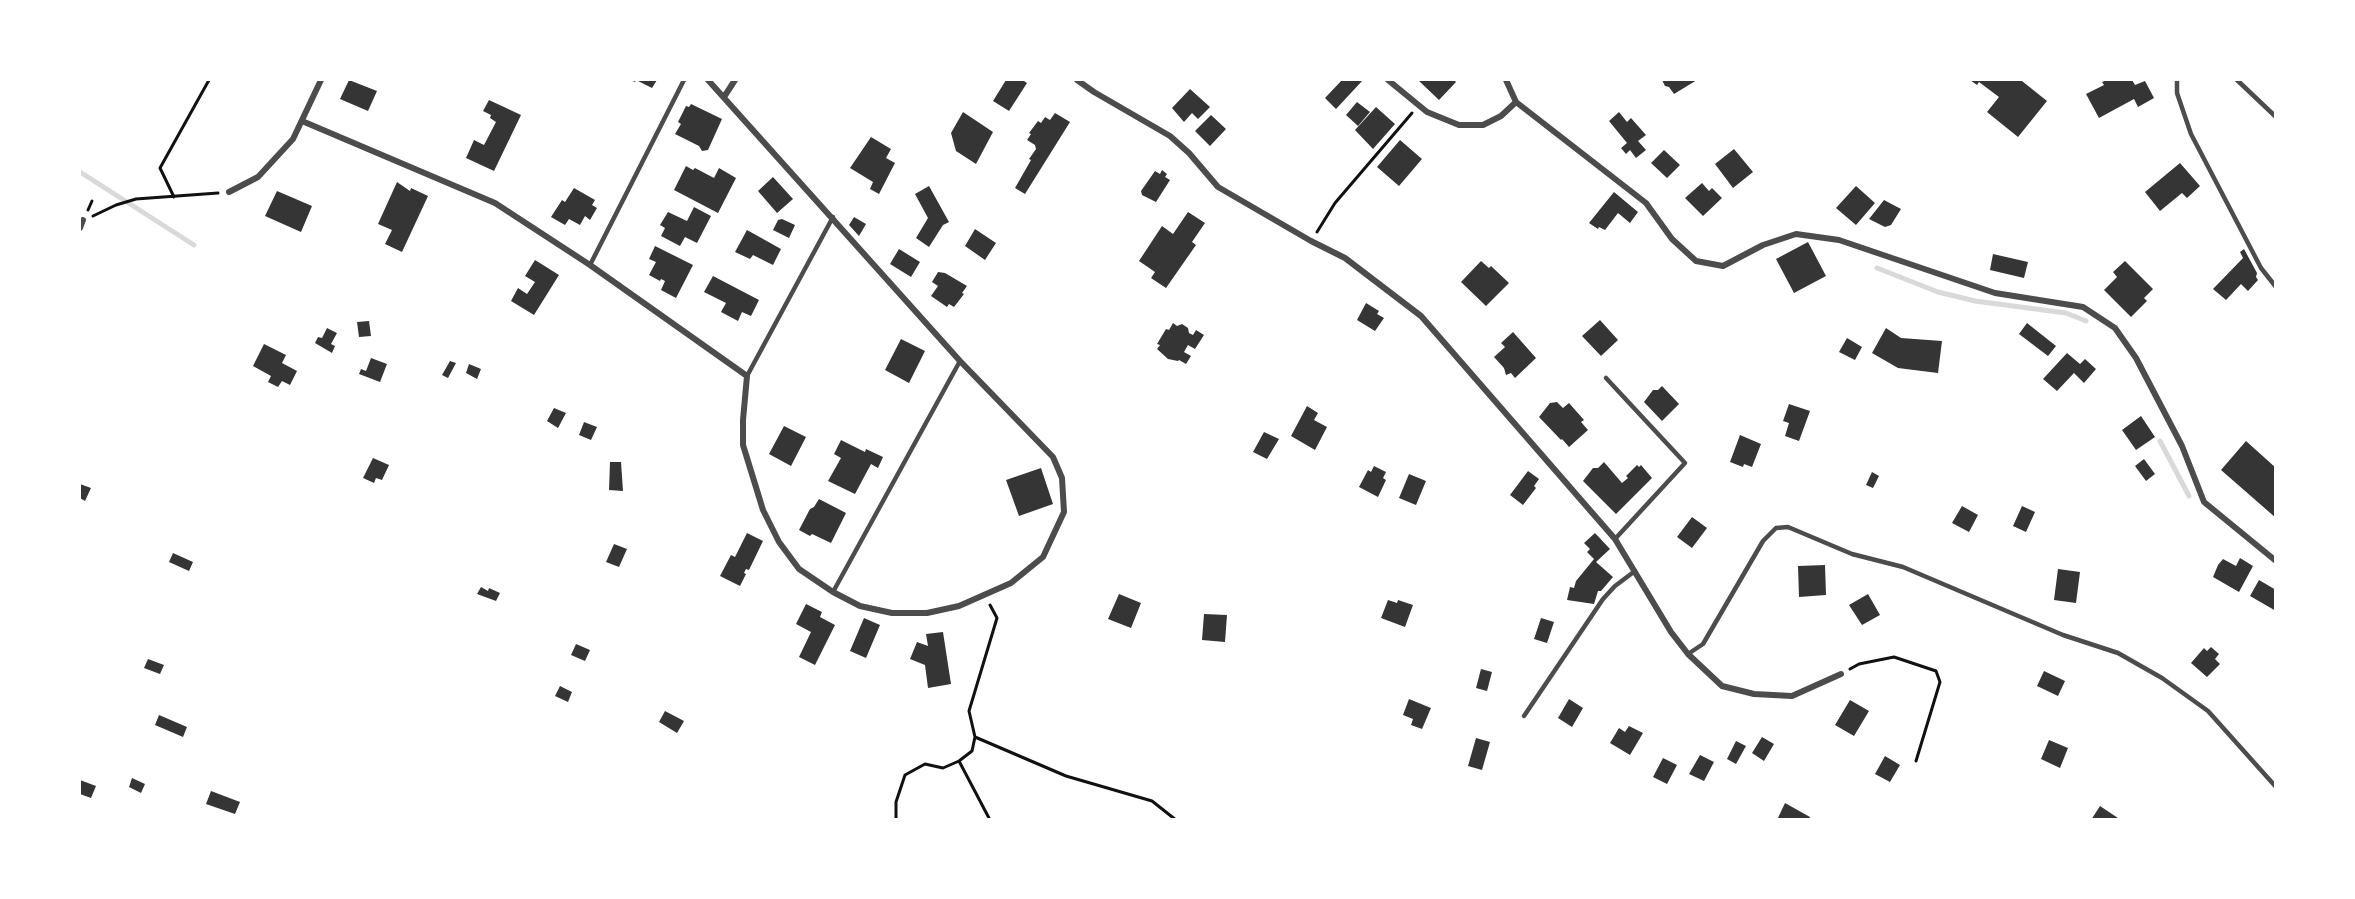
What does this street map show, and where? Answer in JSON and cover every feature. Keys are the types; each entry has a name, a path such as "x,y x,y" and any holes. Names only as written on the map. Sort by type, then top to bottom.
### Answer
{"street":[{"path":"229,192 258,177 293,139 321,80"},
{"path":"302,121 495,203 590,265 747,376 742,420 743,445 763,510 779,542 799,569 833,592 860,606 892,613 927,614 959,606 1011,583 1043,556 1064,512 1065,497 1062,478 1053,457 960,361 708,80"},
{"path":"724,97 735,80"},
{"path":"1077,80 1110,102 1170,136 1189,153 1218,187 1311,242 1345,258 1421,316 1615,539 1671,632 1688,654 1722,686 1754,694 1792,696 1841,674"},
{"path":"1388,80 1419,105 1443,120 1459,125 1483,125 1501,116 1516,102"},
{"path":"1506,80 1516,102 1646,202 1672,239 1696,261 1723,266 1763,245 1796,234 1839,240 1995,293 2083,307 2115,328 2136,358 2182,446 2204,502 2276,561"},
{"path":"80,228 83,220"}],"lane":[{"path":"590,265 684,80"},
{"path":"2177,80 2177,93 2192,134 2261,268 2276,287"},
{"path":"2237,80 2276,117"},
{"path":"747,376 833,218"},
{"path":"833,592 960,361"},
{"path":"1606,378 1685,464 1615,539"},
{"path":"1688,654 1703,644 1763,542 1776,528 1788,527 1852,554 1903,567 2063,635 2118,653 2162,678 2208,711 2276,787"},
{"path":"1524,716 1603,599 1615,586 1635,571"}],"path":[{"path":"174,197 160,168 209,80"},
{"path":"1311,242 1335,203 1419,105"},
{"path":"83,220 136,199 229,192"},
{"path":"896,819 896,802 905,775 925,764 943,768 959,761 972,751 975,737 969,711 997,618 985,596"},
{"path":"1841,674 1859,664 1894,657 1936,671 1940,682 1916,761"},
{"path":"975,737 1056,772 1152,801 1176,819"},
{"path":"959,761 990,819"}],"building":[{"path":"349,80 377,91 368,111 340,99"},
{"path":"636,80 657,80 652,88"},
{"path":"1006,80 1026,80 1024,81 1027,83 1009,111 993,101"},
{"path":"1342,80 1363,80 1336,109 1325,98"},
{"path":"1418,80 1454,80 1456,82 1439,100"},
{"path":"1662,80 1697,80 1674,94"},
{"path":"1970,80 2023,80 2047,101 2018,137 1987,112 1999,97 1979,82 1977,85"},
{"path":"2132,80 2135,85 2145,81 2154,98 2138,107 2134,99 2099,118 2086,94 2104,85 2102,82"},
{"path":"1190,89 1210,107 1198,119 1192,113 1184,122 1172,108"},
{"path":"489,100 521,115 494,171 466,158 474,140 484,145 496,122 490,118 491,115 483,111"},
{"path":"1357,102 1370,112 1358,126 1346,115"},
{"path":"691,104 722,119 708,150 702,151 699,146 675,134 681,124 678,122 686,106 689,107"},
{"path":"1376,107 1395,124 1373,149 1355,130"},
{"path":"963,112 993,132 976,164 956,151 951,133"},
{"path":"1619,112 1627,122 1631,118 1646,135 1638,141 1646,150 1636,158 1630,150 1626,154 1621,148 1627,143 1609,121"},
{"path":"1055,113 1070,122 1025,194 1015,188 1036,149 1035,145 1027,140 1031,134 1029,133 1038,121 1041,123 1045,117 1050,120"},
{"path":"1211,115 1226,129 1210,146 1195,131"},
{"path":"871,137 891,149 886,158 895,163 879,194 870,189 873,182 850,168"},
{"path":"1400,140 1422,159 1399,186 1377,167"},
{"path":"1734,149 1753,172 1733,188 1715,164"},
{"path":"1664,150 1680,165 1667,178 1651,163"},
{"path":"2180,163 2200,186 2187,198 2182,193 2160,211 2145,192"},
{"path":"686,166 714,178 719,168 736,178 718,213 674,190"},
{"path":"1162,170 1167,174 1165,177 1170,180 1156,202 1142,195 1141,191 1155,171 1160,174"},
{"path":"773,177 793,199 777,213 758,191"},
{"path":"397,182 410,191 411,188 428,196 402,252 385,244 392,230 378,224"},
{"path":"1702,183 1709,191 1712,188 1722,198 1703,216 1685,198"},
{"path":"929,186 949,222 943,225 929,247 916,238 928,218 915,194"},
{"path":"1856,186 1875,203 1856,225 1836,208"},
{"path":"574,188 595,200 592,205 597,208 590,220 585,216 580,225 569,219 565,225 551,217 562,200 565,202"},
{"path":"277,191 312,206 301,232 265,216"},
{"path":"1614,192 1638,212 1630,223 1618,213 1605,230 1599,227 1598,229 1589,223"},
{"path":"1884,200 1901,209 1891,225 1885,227 1869,219"},
{"path":"694,207 711,216 697,243 685,237 680,246 661,236 665,228 660,225 668,212 687,221"},
{"path":"1188,212 1205,223 1192,242 1196,245 1166,288 1151,278 1155,272 1139,261 1162,226 1173,234"},
{"path":"854,217 866,224 859,236 849,225"},
{"path":"782,219 795,225 789,238 773,230 778,220"},
{"path":"975,229 996,243 985,260 965,246"},
{"path":"747,230 781,249 773,265 753,255 750,259 735,252"},
{"path":"1808,242 1826,276 1794,293 1776,259"},
{"path":"655,246 693,265 676,298 661,290 665,281 649,275 656,262 649,259"},
{"path":"899,249 920,262 911,277 890,264"},
{"path":"2244,249 2257,273 2258,280 2248,291 2241,284 2226,300 2213,289 2243,258 2240,252"},
{"path":"1993,254 2028,262 2024,278 1990,270"},
{"path":"535,260 559,275 534,315 511,301 518,288 527,294 535,282 525,276"},
{"path":"1481,261 1489,268 1491,266 1509,283 1486,306 1461,282"},
{"path":"2125,261 2153,289 2144,298 2147,301 2131,317 2104,290 2117,277 2113,272"},
{"path":"938,272 945,273 967,286 954,307 949,304 947,307 931,296 938,286 932,282"},
{"path":"713,276 759,300 751,316 742,312 738,321 721,312 726,303 704,292"},
{"path":"1366,303 1379,311 1377,314 1384,318 1375,331 1357,320"},
{"path":"1600,320 1618,340 1601,356 1582,336"},
{"path":"369,321 371,336 359,337 357,322"},
{"path":"1173,323 1177,326 1182,324 1193,335 1196,330 1204,335 1195,349 1188,345 1184,352 1191,356 1186,364 1179,360 1168,359 1157,349 1160,345 1157,344 1166,329 1169,330"},
{"path":"2027,323 2056,346 2048,356 2019,334"},
{"path":"327,328 337,333 331,344 335,346 332,353 315,343 318,337 322,338"},
{"path":"1886,328 1901,338 1942,341 1938,373 1898,368 1872,353"},
{"path":"1513,332 1536,358 1515,378 1511,373 1506,375 1504,368 1494,357 1505,347 1501,343"},
{"path":"1847,338 1862,347 1855,360 1839,352"},
{"path":"901,339 925,351 909,383 885,370"},
{"path":"264,344 286,355 282,363 297,371 290,385 282,381 278,387 268,382 271,376 253,366"},
{"path":"2067,353 2080,364 2085,359 2096,369 2084,383 2074,373 2057,391 2043,379"},
{"path":"371,358 387,364 380,382 359,374 361,369 366,371"},
{"path":"450,361 456,363 448,378 442,375"},
{"path":"469,364 481,369 477,379 466,373"},
{"path":"1662,386 1679,404 1662,421 1644,402 1653,390 1658,390"},
{"path":"1557,402 1563,408 1569,403 1584,420 1581,422 1588,430 1569,447 1539,417 1550,403"},
{"path":"1789,404 1810,411 1799,441 1785,436 1789,423 1783,421"},
{"path":"1307,406 1318,413 1314,420 1327,427 1315,450 1291,436"},
{"path":"554,408 566,413 558,428 547,421"},
{"path":"2141,416 2155,437 2136,450 2122,430"},
{"path":"584,422 597,427 591,440 579,435"},
{"path":"784,426 806,437 791,466 769,454"},
{"path":"1264,432 1279,439 1267,459 1253,452"},
{"path":"1740,435 1761,444 1752,467 1744,464 1743,467 1730,462"},
{"path":"841,440 865,452 866,449 883,457 878,468 871,464 855,494 828,481 841,458 834,454"},
{"path":"2246,441 2276,468 2276,518 2221,470"},
{"path":"373,458 389,465 382,480 376,478 374,483 363,478"},
{"path":"2144,459 2155,474 2146,481 2135,466"},
{"path":"610,462 621,462 623,491 609,490"},
{"path":"1604,462 1622,483 1637,465 1639,467 1641,465 1652,478 1616,514 1583,481 1593,468 1598,468"},
{"path":"1374,466 1386,472 1383,478 1386,480 1378,497 1359,487 1368,470 1371,472"},
{"path":"1041,468 1053,504 1019,516 1006,480"},
{"path":"1528,471 1539,479 1534,486 1536,488 1523,505 1510,495"},
{"path":"1872,472 1879,476 1873,488 1866,485"},
{"path":"1409,474 1426,481 1416,505 1399,498"},
{"path":"80,484 91,488 85,501 80,498"},
{"path":"819,499 846,513 831,543 799,530 810,509"},
{"path":"1962,506 1978,515 1969,532 1952,523"},
{"path":"2022,506 2035,512 2026,532 2013,526"},
{"path":"1692,517 1707,528 1692,548 1677,537"},
{"path":"747,533 763,541 749,570 746,569 740,586 720,576 731,555 735,557"},
{"path":"1595,533 1610,549 1596,562 1613,577 1601,591 1598,591 1594,604 1567,600 1570,587 1574,588 1576,581 1594,559 1587,552 1590,549 1584,543"},
{"path":"614,544 627,549 619,567 606,562"},
{"path":"173,553 193,562 189,571 169,562"},
{"path":"2240,558 2253,566 2239,592 2213,577 2223,559 2236,566"},
{"path":"1825,565 1826,595 1799,597 1798,566"},
{"path":"2058,569 2080,572 2076,603 2054,600"},
{"path":"2259,580 2276,590 2276,611 2250,596"},
{"path":"481,587 500,593 496,601 477,594"},
{"path":"1119,594 1141,603 1131,628 1108,619"},
{"path":"1868,594 1880,615 1862,625 1849,605"},
{"path":"1388,600 1397,603 1398,600 1413,605 1405,627 1381,618"},
{"path":"806,604 822,612 820,617 835,625 815,665 799,657 811,632 796,624"},
{"path":"1204,614 1227,615 1225,642 1202,640"},
{"path":"864,618 880,625 866,658 850,651"},
{"path":"1541,618 1554,622 1547,643 1534,639"},
{"path":"943,632 951,684 928,688 925,665 910,659 917,642 928,646 926,634"},
{"path":"576,644 590,650 585,661 571,655"},
{"path":"2211,647 2219,654 2215,659 2220,664 2207,677 2191,663 2204,648 2207,651"},
{"path":"148,659 164,665 160,674 144,668"},
{"path":"1481,669 1492,672 1487,691 1476,688"},
{"path":"2044,671 2065,681 2058,696 2037,686"},
{"path":"560,686 572,692 568,702 555,696"},
{"path":"1409,699 1431,708 1422,729 1411,725 1413,719 1403,715"},
{"path":"1569,699 1583,708 1572,727 1558,718"},
{"path":"1850,700 1869,711 1854,736 1835,725"},
{"path":"665,711 684,721 677,733 659,722"},
{"path":"159,715 187,727 183,737 155,725"},
{"path":"1629,726 1643,733 1630,755 1610,743 1619,728 1625,732"},
{"path":"1762,737 1774,744 1764,761 1752,753"},
{"path":"1476,738 1490,742 1482,770 1468,766"},
{"path":"2049,740 2068,748 2060,768 2041,759"},
{"path":"1736,741 1746,746 1736,764 1727,759"},
{"path":"1700,755 1714,762 1704,781 1689,774"},
{"path":"1885,756 1900,765 1890,782 1875,774"},
{"path":"1663,758 1677,765 1667,784 1653,777"},
{"path":"132,778 145,784 141,793 129,787"},
{"path":"80,780 96,786 91,798 80,794"},
{"path":"211,791 240,802 235,814 206,804"},
{"path":"1785,803 1810,817 1809,820 1777,820"},
{"path":"2100,806 2121,820 2091,820"}],"waterway":[{"path":"80,172 194,245"},
{"path":"1877,268 1938,292 1975,301 2066,313 2086,321"},
{"path":"2160,441 2189,496"}]}
